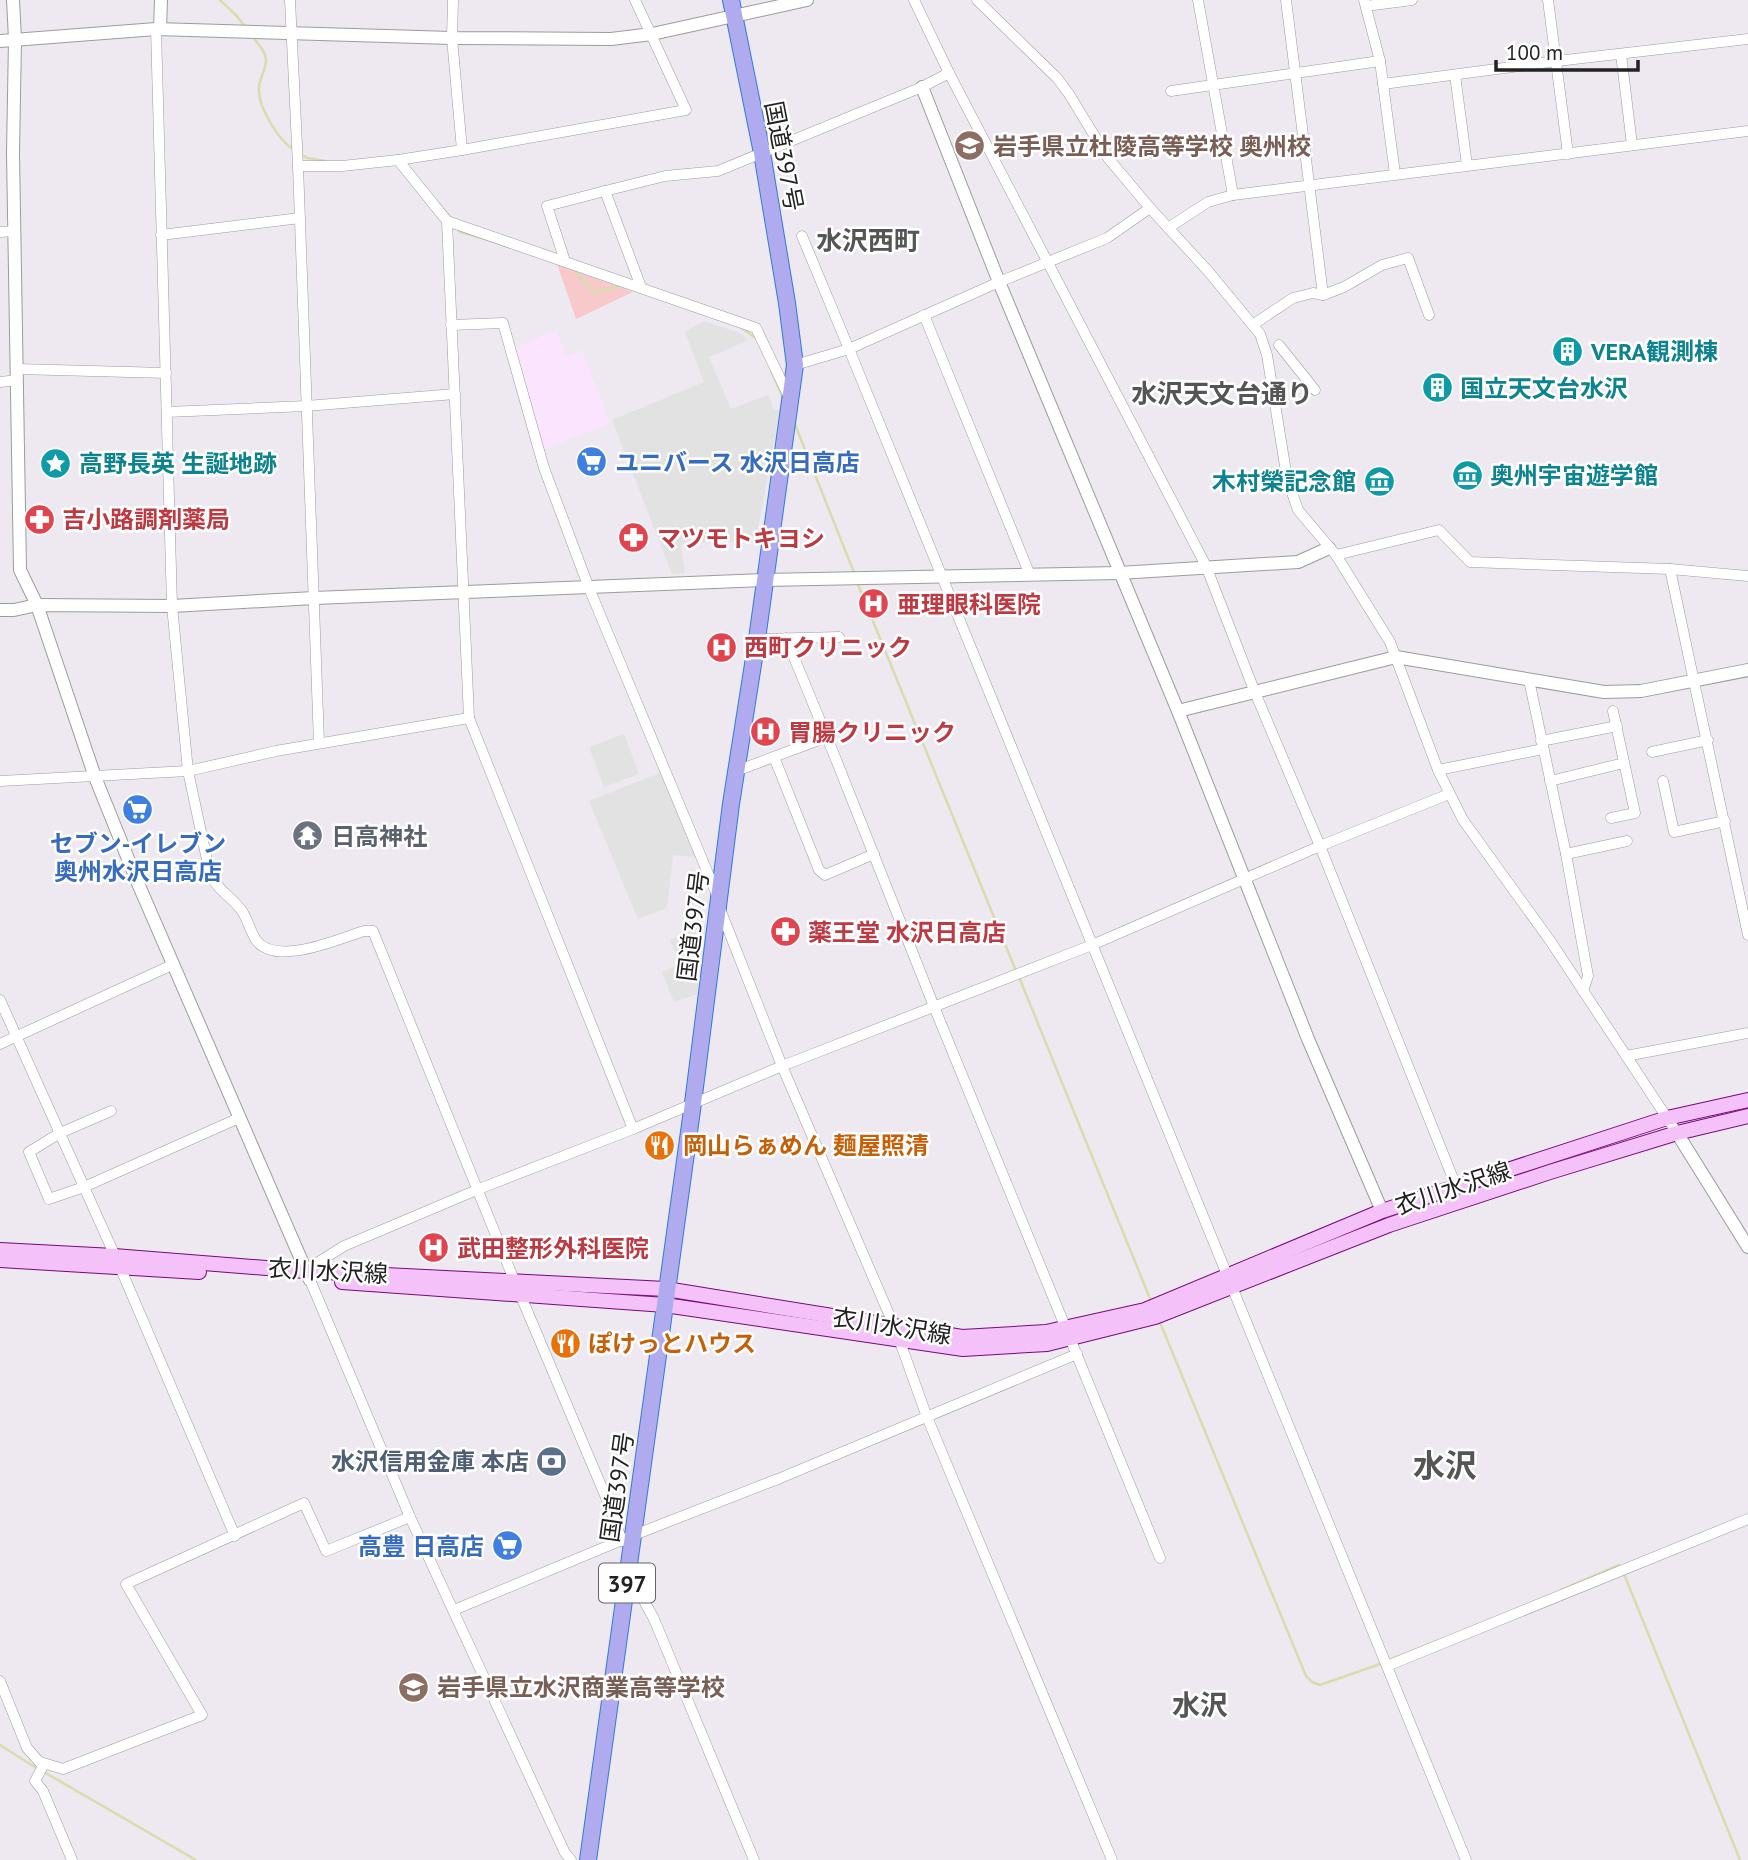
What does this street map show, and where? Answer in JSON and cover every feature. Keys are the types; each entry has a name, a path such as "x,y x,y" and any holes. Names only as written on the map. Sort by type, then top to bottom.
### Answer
{"highway":[{"name":"国道397号","path":"589,1860 628,1571 628,1538 693,1103 736,771 795,365 762,153 732,8"}],"main road":[{"name":"衣川水沢線","path":"0,1250 307,1276 665,1297 897,1334 963,1349 1047,1344 1068,1333 1156,1317 1382,1211 1667,1118 1748,1100"},
{"name":"衣川水沢線","path":"1229,1281 1389,1225 1677,1133 1748,1116"},
{"name":"衣川水沢線","path":"0,1260 117,1261"}],"street":[{"path":"13,0 20,570 37,605 95,777 172,965 410,1517 565,1853 572,1860"},
{"path":"161,0 158,29 161,235 172,606 188,771 210,874 215,884 242,911 257,942 279,951 298,952 363,931 373,932 517,1287 628,1538"},
{"path":"290,0 320,743"},
{"path":"453,0 452,38 462,150"},
{"path":"298,166 342,166 398,160 686,110 635,0"},
{"path":"0,41 158,29 452,38 611,39 652,34 732,8 807,0"},
{"path":"914,0 949,73 1206,566 1254,691 1320,846 1456,1186"},
{"path":"977,0 1057,78 1108,158 1254,324 1267,355 1292,497 1298,510 1333,551 1390,642 1449,794 1463,820 1551,942 1677,1133 1748,1247"},
{"path":"1198,0 1233,195"},
{"path":"1286,0 1323,295"},
{"path":"1395,174 1380,61 1365,3 1412,0"},
{"path":"1548,0 1568,153"},
{"path":"1383,84 1748,39"},
{"path":"1621,54 1632,145"},
{"path":"1171,91 1380,61"},
{"path":"565,261 547,206 666,176 718,171 922,87 949,73"},
{"path":"1455,75 1467,165"},
{"path":"922,87 999,282 1178,711 1308,1039 1382,1211"},
{"path":"1168,228 1208,202 1233,195 1748,131"},
{"path":"398,160 447,221 756,328 789,398"},
{"path":"605,191 641,287"},
{"path":"795,365 849,349 999,282 1107,238 1150,208"},
{"path":"161,235 300,218"},
{"path":"447,221 468,718 633,1129"},
{"path":"0,232 15,231"},
{"path":"802,236 1466,1860"},
{"path":"1254,324 1293,298 1313,293 1323,295 1344,287 1382,265 1408,258 1429,316"},
{"path":"924,315 1030,575"},
{"path":"451,326 503,323 544,468 589,588 719,901 782,1066 897,1334 927,1417 1112,1860"},
{"path":"1279,345 1315,390"},
{"path":"0,382 17,375 166,373"},
{"path":"167,412 306,406 455,394"},
{"path":"0,610 37,605 172,606 764,580 1119,573 1298,562 1333,551 1439,530 1471,562 1670,569 1748,576"},
{"path":"1670,569 1748,935"},
{"path":"757,639 839,637"},
{"path":"786,638 934,1009 1160,1558"},
{"path":"1178,711 1396,657 1604,692 1695,681 1748,670"},
{"path":"1529,680 1566,854 1588,976 1583,991"},
{"path":"1611,818 1635,813 1613,711"},
{"path":"0,781 188,771 320,743 468,718"},
{"path":"1438,770 1617,726"},
{"path":"736,771 827,737"},
{"path":"1652,752 1708,740"},
{"path":"774,757 819,870 825,875 874,854"},
{"path":"1550,781 1625,763"},
{"path":"1663,781 1674,832 1725,821"},
{"path":"307,1276 344,1246 479,1189 633,1129 782,1066 1092,946 1320,846 1449,794"},
{"path":"1566,854 1627,841"},
{"path":"0,1044 172,965"},
{"path":"0,1000 117,1261 234,1536"},
{"path":"1626,1056 1748,1033"},
{"path":"111,1111 60,1133 29,1152 49,1199 84,1187 239,1118"},
{"path":"454,1610 1077,1354"},
{"path":"40,1768 63,1769 202,1715 126,1584 304,1503 326,1551 410,1517"},
{"path":"1387,1667 1748,1519"},
{"path":"628,1571 654,1619 754,1860"},
{"path":"0,1681 27,1748 40,1768"},
{"path":"40,1768 36,1781 43,1791 72,1860"}],"shaded area":[{"path":"557,264 633,292 576,319"},
{"path":"704,321 743,334 747,341 709,357 731,409 768,395 774,410 780,409 756,541 697,543 696,539 685,542 681,547 685,573 672,574 612,420 704,382 685,332"},
{"path":"556,330 566,357 582,350 610,423 542,450 514,349"},
{"path":"624,734 639,774 604,787 589,747"},
{"path":"662,772 697,857 673,855 667,908 638,919 589,801"},
{"path":"708,923 703,952 679,961 670,940"},
{"path":"703,954 697,994 674,1002 662,972"}],"waterway":[{"path":"220,0 246,28"},
{"path":"252,36 266,57 259,87 261,103 275,130 293,149"},
{"path":"301,154 307,158 325,161"},
{"path":"438,203 452,219"},
{"path":"457,228 460,232 486,239"},
{"path":"574,270 594,293 622,285"},
{"path":"743,329 757,339"},
{"path":"771,371 784,400"},
{"path":"794,422 855,575"},
{"path":"857,582 1016,971"},
{"path":"1019,977 1151,1301"},
{"path":"1159,1320 1306,1676 1320,1685 1383,1663"},
{"path":"1561,1590 1619,1565 1621,1568"},
{"path":"1624,1574 1740,1860"},
{"path":"1389,1660 1442,1639"},
{"path":"0,1745 38,1769"},
{"path":"44,1772 196,1860"}],"place":[{"name":"岩手県立杜陵高等学校 奥州校","path":"970,146"},
{"name":"VERA観測棟","path":"1568,351"},
{"name":"国立天文台水沢","path":"1437,388"},
{"name":"ユニバース 水沢日高店","path":"592,462"},
{"name":"高野長英 生誕地跡","path":"56,463"},
{"name":"奥州宇宙遊学館","path":"1467,475"},
{"name":"木村榮記念館","path":"1379,481"},
{"name":"吉小路調剤薬局","path":"39,519"},
{"name":"マツモトキヨシ","path":"634,538"},
{"name":"亜理眼科医院","path":"874,604"},
{"name":"西町クリニック","path":"721,647"},
{"name":"胃腸クリニック","path":"765,732"},
{"name":"セブン-イレブン 奥州水沢日高店","path":"138,809"},
{"name":"日高神社","path":"308,836"},
{"name":"薬王堂 水沢日高店","path":"785,932"},
{"name":"岡山らぁめん 麺屋照清","path":"660,1145"},
{"name":"武田整形外科医院","path":"434,1248"},
{"name":"ぽけっとハウス","path":"565,1343"},
{"name":"水沢信用金庫 本店","path":"552,1461"},
{"name":"高豊 日高店","path":"507,1546"},
{"name":"岩手県立水沢商業高等学校","path":"414,1687"}],"district":[{"name":"水沢西町","path":"868,240"},
{"name":"水沢天文台通り","path":"1222,393"},
{"name":"水沢","path":"1445,1465"},
{"name":"水沢","path":"1200,1704"}]}
